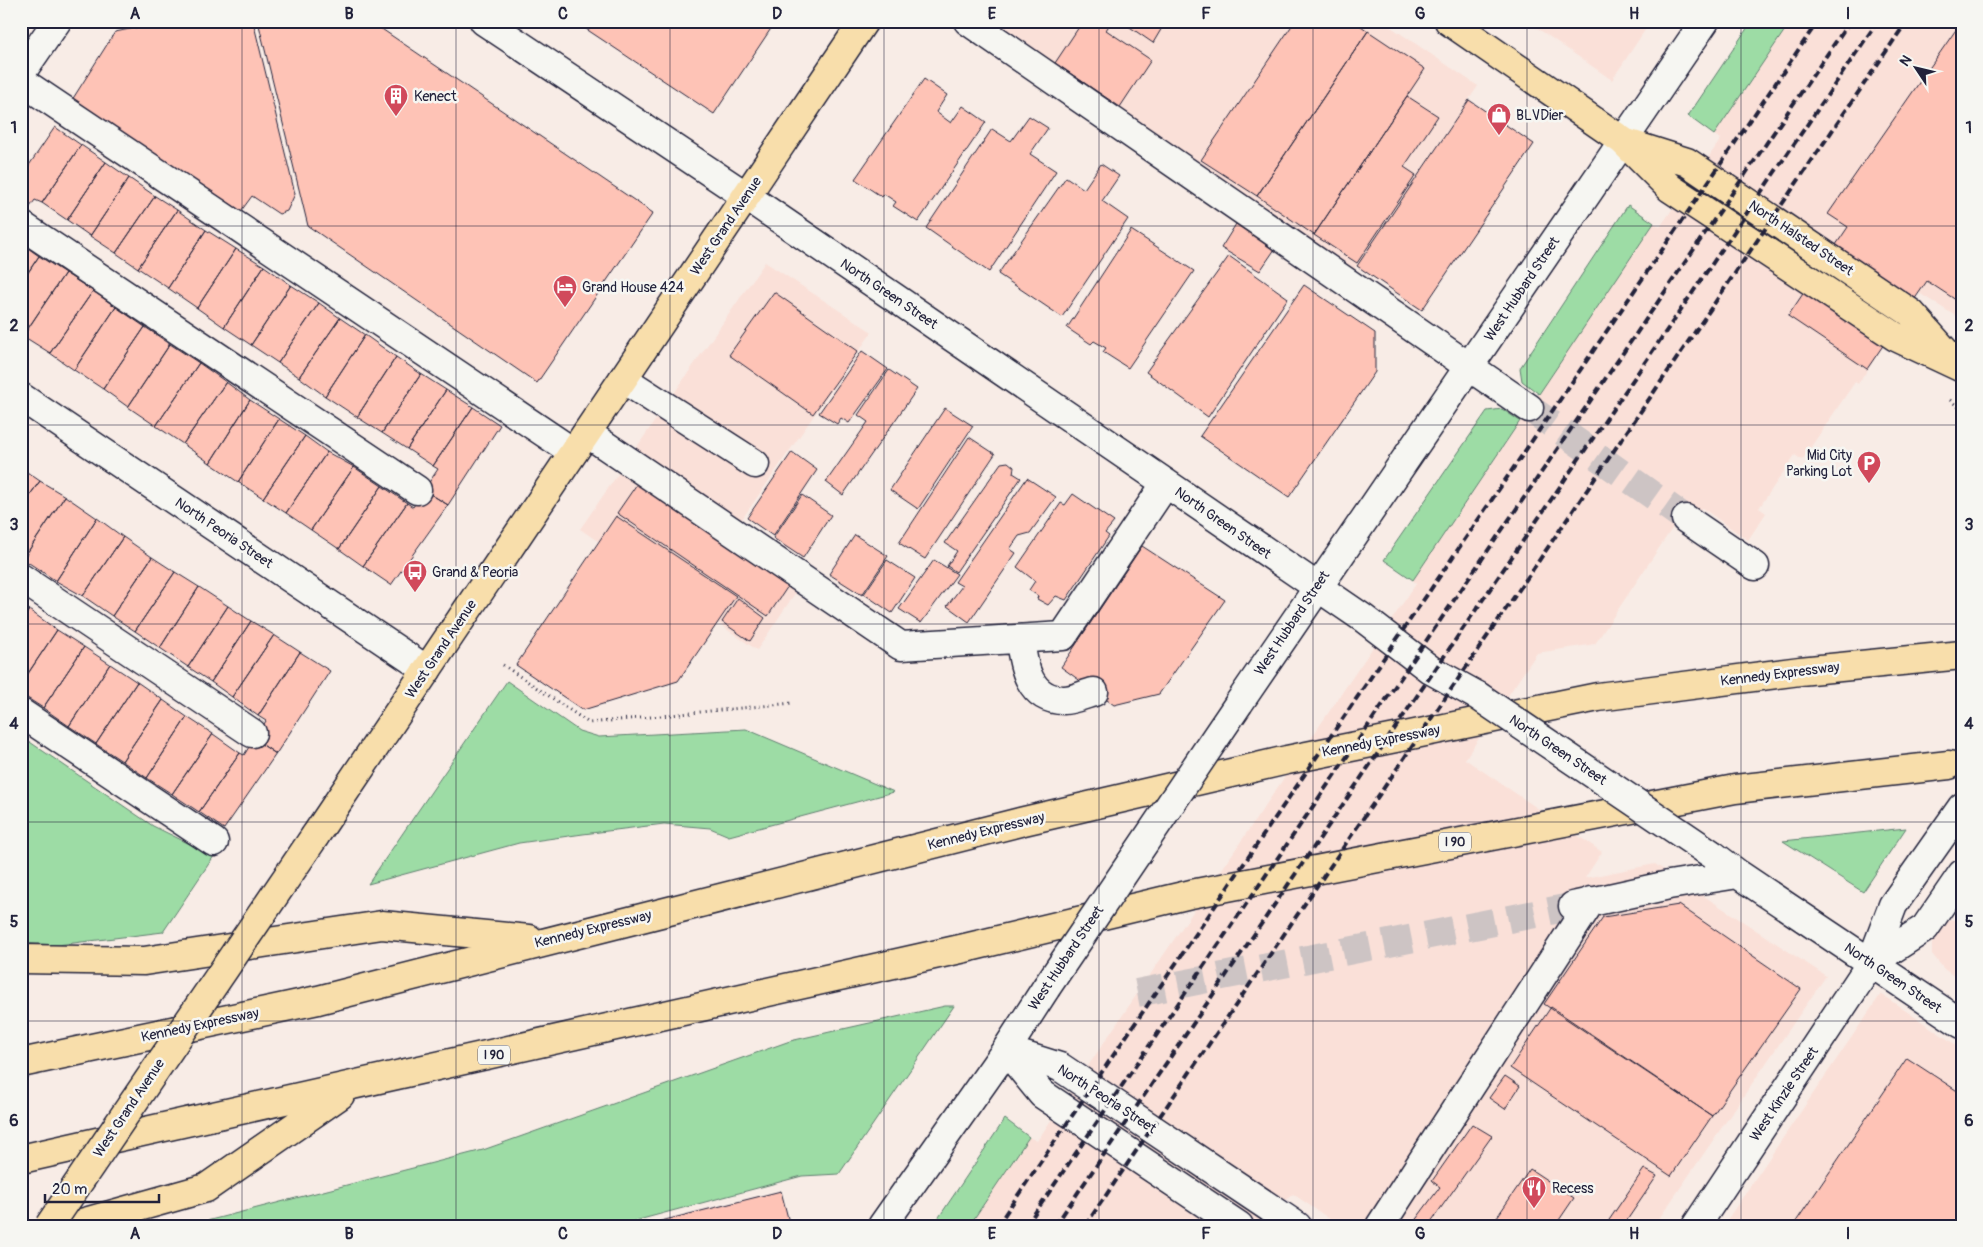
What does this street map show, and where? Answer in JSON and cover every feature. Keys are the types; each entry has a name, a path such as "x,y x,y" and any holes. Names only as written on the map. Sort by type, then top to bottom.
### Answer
{"main road":[{"name":"West Grand Avenue","path":"48,1226 315,836 864,21"},
{"name":"North Halsted Street","path":"1449,21 1623,141 1687,162 1911,313 1960,367"},
{"name":"Kennedy Expressway","path":"21,1063 318,1000 548,940 1024,821 1277,762 1598,697 1800,671 1962,656"},
{"name":"I 90","path":"21,1159 352,1087 1211,890 1735,789 1949,765"},
{"path":"21,959 144,961 382,926 548,940"},
{"path":"71,1226 206,1188 352,1087"}],"street":[{"path":"21,73 57,21"},
{"name":"North Green Street","path":"484,21 746,196 1363,618 1431,670 1478,696 1962,1024"},
{"path":"968,21 1529,408"},
{"name":"West Hubbard Street","path":"882,1226 1006,1050 1316,586 1705,21"},
{"path":"21,81 580,442 901,646 1063,636 1166,484"},
{"path":"21,225 417,490"},
{"path":"623,379 755,464"},
{"name":"North Peoria Street","path":"21,397 427,670"},
{"path":"1686,519 1755,566"},
{"path":"21,578 252,733"},
{"path":"1020,639 1023,667 1030,682 1045,696 1064,700 1094,692"},
{"path":"21,713 214,842"},
{"name":"West Kinzie Street","path":"1696,1226 1871,963 1893,905 1962,807"},
{"path":"1565,908 1591,901 1738,874"},
{"name":"West Kinzie Street","path":"1871,963 1925,928 1962,874"},
{"path":"1380,1226 1591,901"},
{"path":"1006,1050 1042,1094 1239,1226"},
{"name":"North Peoria Street","path":"1006,1050 1060,1067 1297,1226"}],"path":[{"path":"503,665 589,723 792,703"}],"shaded area":[{"path":"968,21 1382,21 1478,86 1346,281"},
{"path":"1527,21 1651,21 1612,80"},
{"path":"1791,21 1962,21 1962,320 1919,293 1858,384 1855,382 1802,460 1795,455 1759,508 1766,513 1748,540 1702,508 1673,527 1595,644 1537,653 1465,759 1602,852 1585,878 1655,864 1826,976 1654,1226 1340,1226 1293,1194 1254,1226 969,1226 1029,1137 1037,1141 1416,584 1413,580 1654,223 1660,227 1721,139 1714,135"},
{"path":"765,262 872,332 733,532 804,580 757,650 580,529"},
{"path":"1962,918 1962,982 1944,969 1932,954 1932,942 1944,922"},
{"path":"1881,994 1962,1049 1962,1226 1723,1226"}],"green space":[{"path":"1752,21 1791,21 1714,135 1688,116"},
{"path":"1628,205 1654,223 1539,394 1522,381 1520,368"},
{"path":"1502,409 1520,421 1413,580 1384,560 1487,411"},
{"path":"507,681 579,731 599,737 746,729 894,792 729,836 710,828 664,824 583,834 519,843 368,884"},
{"path":"21,736 153,826 214,856 163,932 57,945 21,943"},
{"path":"1906,828 1863,892 1783,841"},
{"path":"945,1006 954,1006 839,1174 802,1176 616,1226 187,1226 483,1150 790,1041"},
{"path":"1005,1119 1029,1137 969,1226 933,1226"}],"building":[{"path":"169,21 253,21 295,194 287,211 279,214 252,196 241,211 72,100 115,32"},
{"name":"Kenect","path":"258,21 370,21 653,213 537,383 308,226"},
{"path":"574,21 776,21 714,114"},
{"path":"1083,21 1112,21 1106,30 1151,60 1120,107 1055,63"},
{"path":"1121,21 1166,21 1153,43"},
{"path":"1295,21 1354,21 1368,31 1257,196 1201,160"},
{"path":"1962,21 1962,304 1927,281 1867,369 1788,316 1848,227 1828,214"},
{"path":"1368,31 1425,69 1314,235 1257,196"},
{"path":"924,79 947,95 936,112 951,123 963,106 986,122 918,222 893,206 896,202 884,194 882,197 855,179"},
{"path":"1407,96 1438,116 1404,167 1416,175 1357,263 1314,235"},
{"path":"1469,100 1534,144 1422,310 1357,266"},
{"path":"1029,116 1048,128 1030,154 1056,171 989,272 926,228 992,129 1011,141"},
{"path":"55,127 81,145 42,203 35,200 22,218 21,177"},
{"path":"81,145 106,162 67,220 42,203"},
{"path":"106,162 129,178 90,236 67,220"},
{"path":"1101,164 1119,176 1102,201 1128,219 1062,317 998,274 1066,177 1084,189"},
{"path":"129,178 155,196 116,253 90,236"},
{"path":"155,196 177,210 138,268 116,253"},
{"path":"177,210 206,230 168,288 138,268"},
{"path":"1236,224 1275,249 1260,271 1221,248"},
{"path":"206,230 236,249 197,308 168,288"},
{"path":"1131,230 1194,271 1128,368 1103,352 1106,348 1094,341 1091,344 1067,328"},
{"path":"21,243 39,256 21,283"},
{"path":"236,249 264,266 224,327 197,308"},
{"path":"39,256 65,273 23,336 21,334 21,283"},
{"path":"1229,256 1288,298 1208,417 1146,372"},
{"path":"264,266 291,285 251,345 224,327"},
{"path":"65,273 93,291 50,353 23,336"},
{"path":"291,285 319,303 278,363 251,345"},
{"path":"1304,285 1375,333 1375,372 1289,497 1200,436"},
{"path":"93,291 116,307 74,370 50,353"},
{"path":"774,292 858,351 813,414 729,355"},
{"path":"319,303 340,318 299,377 278,363"},
{"path":"116,307 145,327 103,389 74,370"},
{"path":"340,318 365,335 325,396 299,377"},
{"path":"145,327 170,344 128,407 103,389"},
{"path":"365,335 396,357 357,417 325,396"},
{"path":"170,344 199,363 156,426 128,407"},
{"path":"862,351 888,369 849,423 841,418 837,424 819,413"},
{"path":"396,357 421,374 382,433 357,417"},
{"path":"199,363 226,382 183,444 156,426"},
{"path":"889,370 917,389 843,495 826,482 868,422 858,415"},
{"path":"421,374 446,390 407,449 382,433"},
{"path":"226,382 250,400 210,463 183,444"},
{"path":"446,390 473,407 433,466 407,449"},
{"path":"250,400 279,419 238,482 210,463"},
{"path":"473,407 500,425 448,505 424,490 438,469 433,466"},
{"path":"945,408 973,426 918,509 890,490"},
{"path":"279,419 305,436 263,498 238,482"},
{"path":"305,436 327,452 286,513 263,498"},
{"path":"969,437 995,454 925,559 899,543"},
{"path":"327,452 354,467 311,530 286,513"},
{"path":"792,452 817,470 773,536 747,518"},
{"path":"1008,462 1014,467 1013,473 1021,478 956,572 947,566 957,551 945,543 1001,463"},
{"path":"354,467 382,486 339,549 311,530"},
{"path":"21,468 40,481 21,507"},
{"path":"1027,478 1056,497 1030,533 1019,536 1010,549 1016,553 969,622 947,606 962,586 955,582"},
{"path":"40,481 65,496 23,559 21,557 21,507"},
{"path":"639,481 790,583 768,616 617,513"},
{"path":"382,486 407,503 363,566 339,549"},
{"path":"424,490 448,505 391,585 363,566 407,503 413,507"},
{"path":"1073,494 1114,522 1105,533 1109,536 1066,600 1056,596 1048,605 1037,599 1038,596 1029,590 1035,581 1017,567 1061,503 1065,505"},
{"path":"802,495 831,515 803,558 773,538"},
{"path":"65,496 97,518 56,581 23,559"},
{"path":"616,516 736,596 678,681 583,710 516,665"},
{"path":"97,518 123,537 83,596 56,581"},
{"path":"855,535 888,556 862,595 829,574"},
{"path":"123,537 152,557 112,616 83,596"},
{"path":"1142,546 1225,600 1159,694 1114,705 1061,667"},
{"path":"152,557 175,572 135,631 112,616"},
{"path":"887,560 915,578 892,613 864,594"},
{"path":"934,560 957,574 921,623 899,609"},
{"path":"175,572 199,587 160,648 135,631"},
{"path":"199,587 228,606 188,667 160,648"},
{"path":"738,598 765,618 750,641 722,622"},
{"path":"21,604 29,610 21,622"},
{"path":"228,606 251,621 211,682 188,667"},
{"path":"29,610 57,630 21,684 21,622"},
{"path":"251,621 274,635 232,697 211,682"},
{"path":"57,630 84,647 43,708 21,694 21,684"},
{"path":"274,635 300,652 258,716 232,697"},
{"path":"84,647 110,664 69,726 43,708"},
{"path":"300,652 330,671 276,754 254,739 266,721 258,716"},
{"path":"110,664 137,682 96,744 69,726"},
{"path":"137,682 163,700 122,761 96,744"},
{"path":"163,700 187,717 147,778 122,761"},
{"path":"187,717 213,734 172,794 147,778"},
{"path":"213,734 240,753 199,812 172,794"},
{"path":"254,739 276,754 224,829 199,812 240,753 244,755"},
{"path":"1679,905 1801,989 1712,1116 1544,1004 1603,917"},
{"path":"1551,1007 1712,1116 1671,1176 1510,1068"},
{"path":"1907,1058 1962,1094 1962,1226 1793,1226"},
{"path":"1505,1076 1520,1086 1505,1109 1489,1098"},
{"path":"1472,1124 1492,1136 1428,1226 1411,1226 1440,1187 1432,1181"},
{"path":"1530,1169 1574,1198 1555,1226 1509,1226 1497,1217"},
{"path":"1644,1169 1657,1176 1623,1226 1605,1226"},
{"path":"781,1191 790,1226 641,1226"}],"tunnel":[{"path":"1529,408 1686,519"},
{"path":"1137,993 1565,908"}],"railway":[{"path":"997,1226 1818,21"},
{"path":"1026,1226 1850,21"},
{"path":"1055,1226 1878,21"},
{"path":"1085,1226 1907,21"}],"place":[{"name":"Kenect","path":"396,117"},
{"name":"BLVDier","path":"1499,136"},
{"name":"Grand House 424","path":"565,308"},
{"name":"Mid City Parking Lot","path":"1869,484"},
{"name":"Grand & Peoria","path":"415,593"},
{"name":"Recess","path":"1534,1209"}]}
